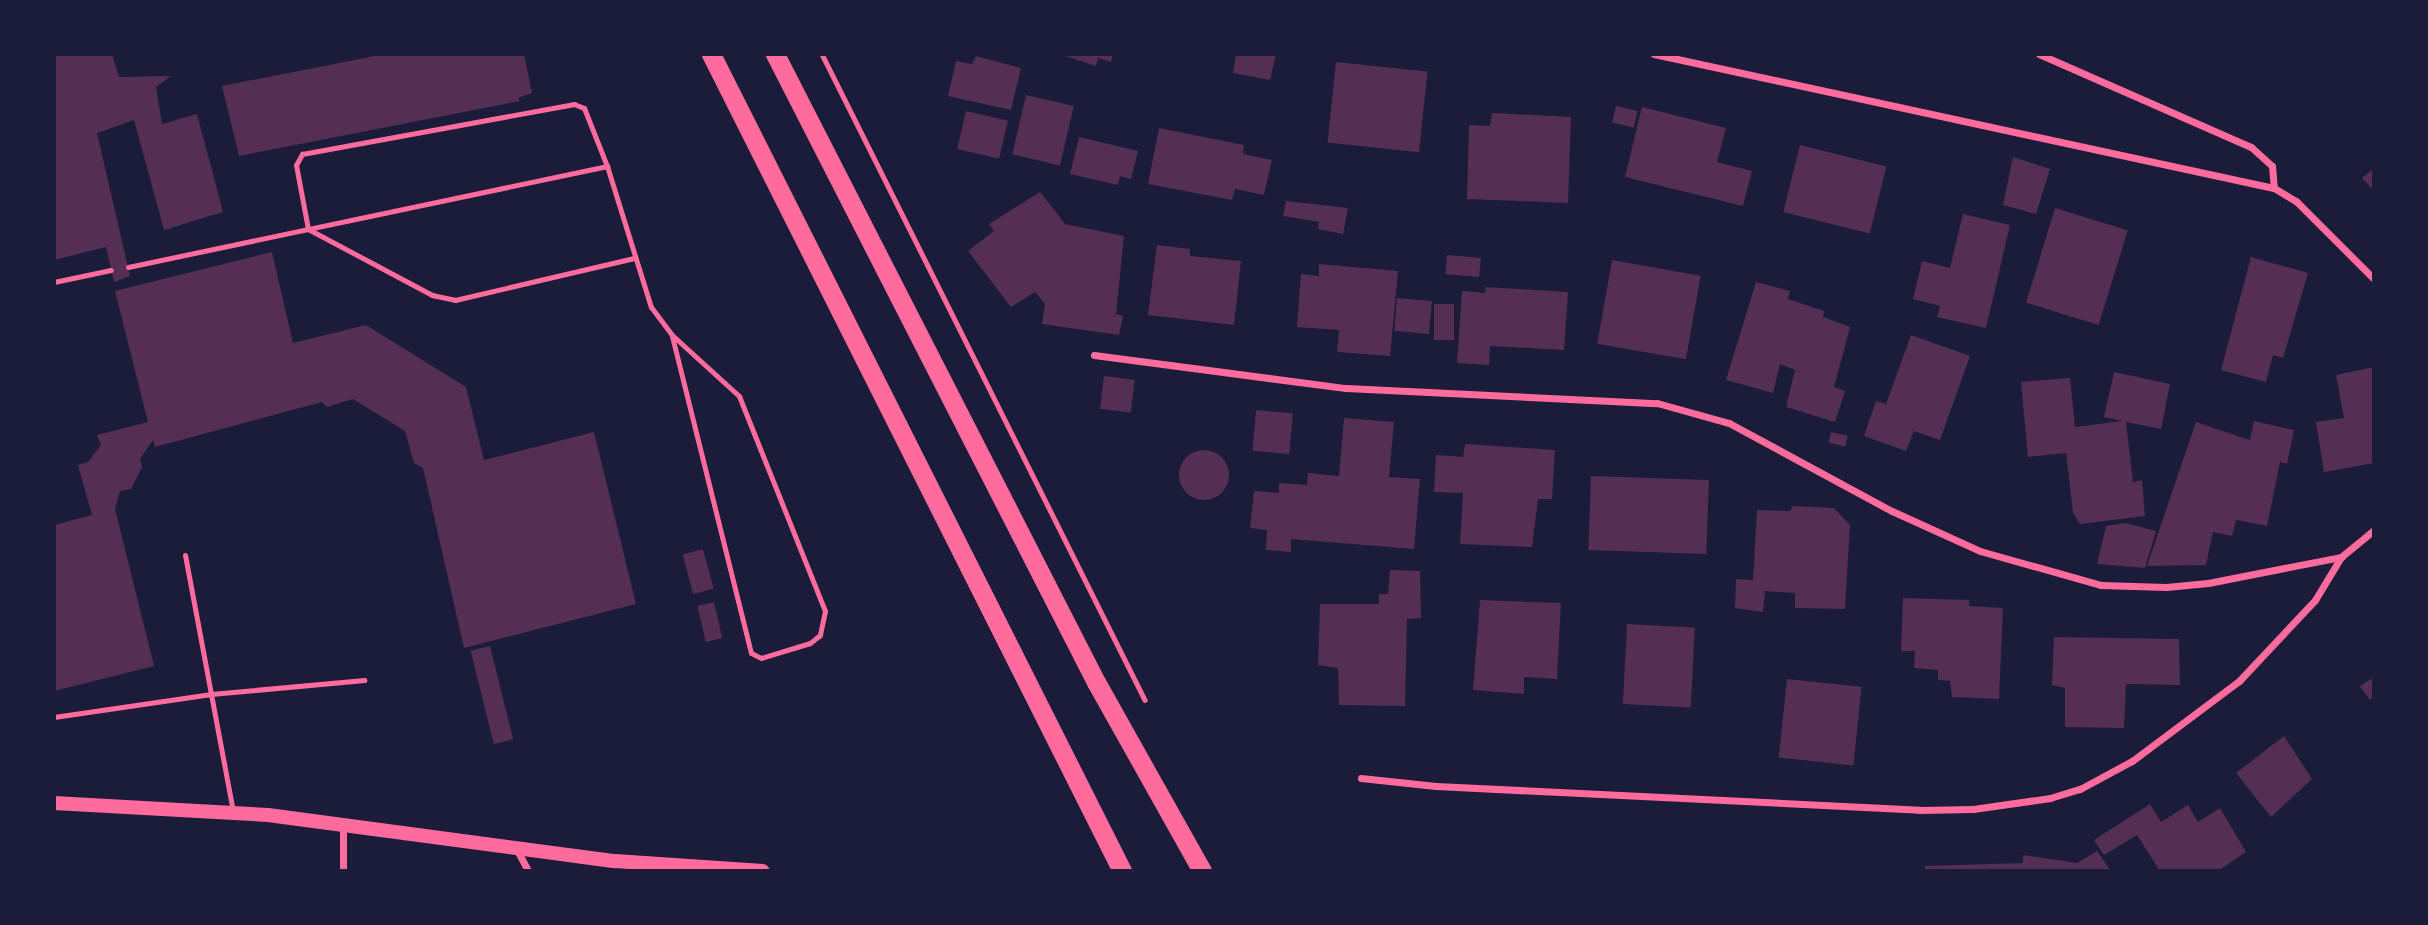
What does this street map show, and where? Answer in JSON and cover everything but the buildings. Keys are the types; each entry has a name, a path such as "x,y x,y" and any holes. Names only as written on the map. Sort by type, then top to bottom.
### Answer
{"highway":[{"path":"711,54 1121,868"},
{"path":"775,54 1096,682 1202,871"}],"main road":[{"path":"54,803 233,812 516,848 615,866 763,871"}],"street":[{"path":"1654,54 2274,188 2296,201 2374,279"},
{"path":"2039,54 2251,147 2272,166 2274,188"},
{"path":"1094,355 1346,387 1657,403 1729,423 1892,511 1980,551 2101,585 2166,587 2208,583 2341,557"},
{"path":"1361,778 1436,786 1919,810 1973,809 2050,798 2080,789 2132,761 2239,681 2315,600 2341,557 2374,530"},
{"path":"343,826 343,871"},
{"path":"516,848 528,871"}],"lane":[{"path":"308,229 296,165 302,154 573,104 590,116 651,307 672,335 739,396 825,611 820,635 810,643 761,658 751,653 672,335"},
{"path":"128,267 607,166"},
{"path":"308,229 432,295 455,300 634,258"},
{"path":"54,282 111,270"},
{"path":"185,555 233,812"},
{"path":"54,717 211,694 364,680"}],"path":[{"path":"821,54 1147,704"}]}
